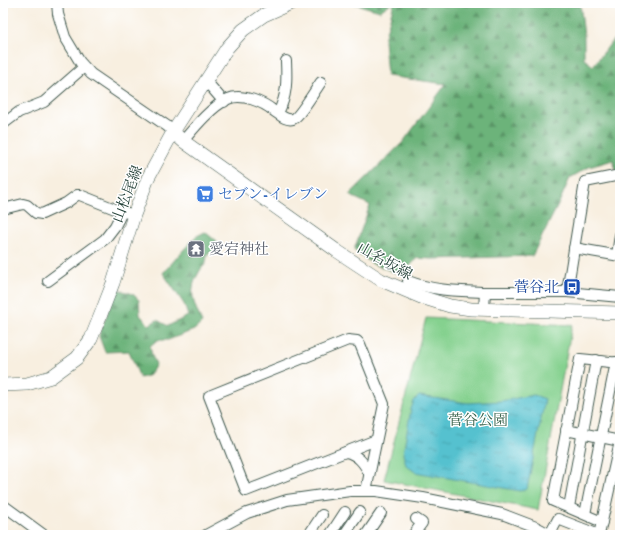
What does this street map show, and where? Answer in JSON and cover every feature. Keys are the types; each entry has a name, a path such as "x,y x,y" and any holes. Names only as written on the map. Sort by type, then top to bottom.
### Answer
{"main road":[{"name":"山松尾線","path":"3,385 27,384 51,377 77,358 91,340 113,283 128,214 148,178 178,137 206,82 227,48 243,30 264,15 291,3"},
{"name":"山名坂線","path":"178,137 337,251 381,280 428,300 450,306 484,309 620,313"}],"street":[{"path":"57,3 58,14 65,37 72,51 84,67 167,126 178,137 228,99 236,97 249,98 260,102 285,119 293,119 299,115 320,82"},
{"path":"278,113 283,103 287,88 286,61"},
{"path":"3,124 19,112 44,102 84,67"},
{"path":"206,82 224,102"},
{"path":"567,292 585,182 620,175"},
{"path":"3,209 23,204 27,205 36,213 42,214 66,203 77,195 80,195 128,214 105,239 48,281"},
{"path":"574,248 618,256 620,235"},
{"path":"408,281 420,286 444,290 485,292 567,292 620,297"},
{"path":"484,309 485,292"},
{"path":"366,491 384,404 360,344 357,341 348,340 209,396 246,491 376,440"},
{"path":"585,514 618,362 580,359 553,501 602,522"},
{"path":"569,507 596,360"},
{"path":"206,535 247,513 287,500 350,491 376,491 423,498 502,514 536,527 550,535 558,519 599,535 620,441 566,430"},
{"path":"346,452 359,458 369,474"},
{"path":"3,505 39,534"},
{"path":"330,535 345,512"},
{"path":"344,535 360,512"},
{"path":"366,535 381,513"},
{"path":"313,535 310,533 322,515"},
{"path":"414,535 422,523 416,519"}],"green space":[{"path":"352,3 391,3 380,11"},
{"path":"394,3 580,3 584,36 584,59 593,66 620,33 620,172 617,173 613,160 589,167 570,178 532,256 432,259 417,258 402,275 373,264 354,250 370,205 349,195 403,142 446,84 387,76 384,40"},
{"path":"205,232 222,246 207,255 205,264 198,274 193,287 193,299 202,323 194,330 168,340 157,340 150,346 152,356 156,364 150,375 140,378 129,351 105,352 99,336 116,289 133,294 139,300 140,315 149,325 157,320 168,326 188,316 184,304 163,273 195,237"},
{"name":"菅谷公園","path":"426,318 572,325 538,510 384,480"}],"water":[{"path":"534,395 545,399 527,489 520,491 415,472 406,465 403,454 411,409 414,401 419,396 468,403 501,401"}],"place":[{"name":"セブン-イレブン","path":"205,194"},
{"name":"愛宕神社","path":"196,249"},
{"name":"菅谷北","path":"572,287"}]}
